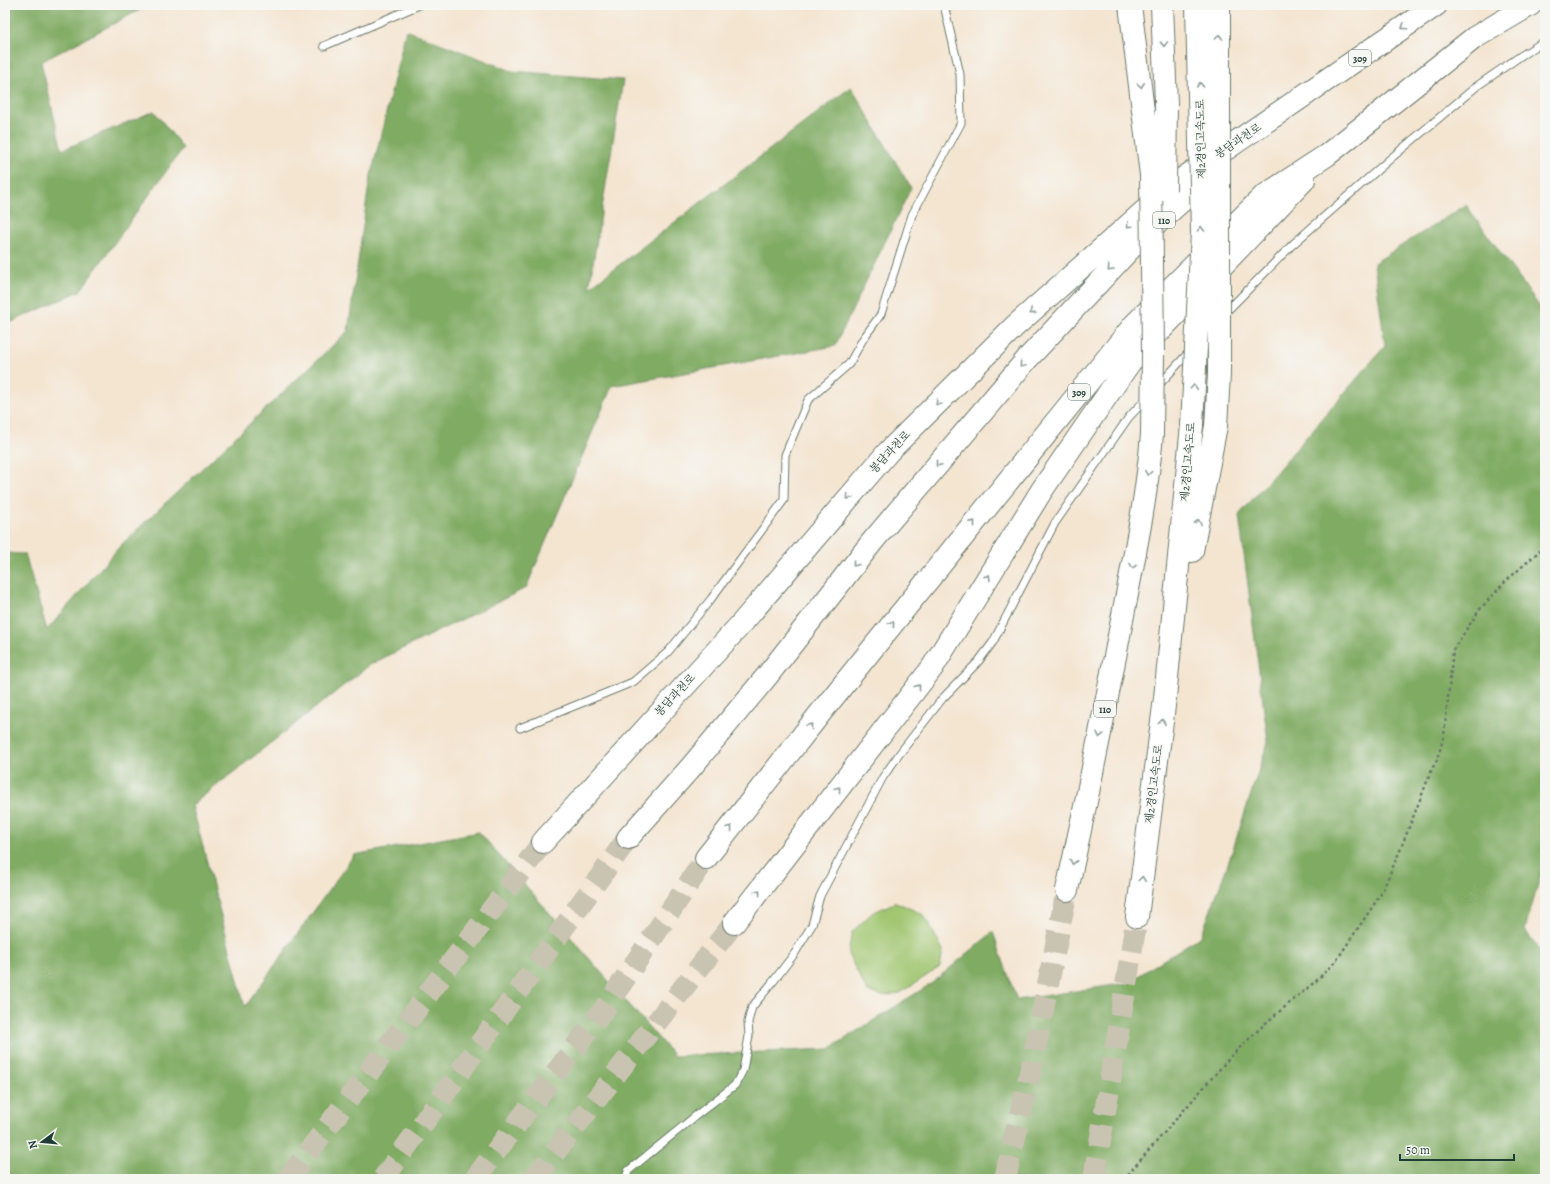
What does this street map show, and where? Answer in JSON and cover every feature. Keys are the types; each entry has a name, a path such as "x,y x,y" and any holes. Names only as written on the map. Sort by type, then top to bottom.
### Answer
{"highway":[{"path":"1130,5 1151,175 1153,352 1152,434"},
{"name":"110","path":"1067,890 1101,733 1140,528 1149,470 1161,356 1166,104 1162,5"},
{"name":"제2경인고속도로","path":"1137,917 1165,698 1192,426 1202,233 1197,5"},
{"path":"1165,698 1216,426 1219,374 1219,5"},
{"name":"봉담과천로","path":"542,842 742,622 888,452 1015,326 1175,184 1436,5"},
{"name":"309","path":"706,858 847,680 1135,324 1264,196 1327,155 1474,38 1530,5"},
{"name":"봉담과천로","path":"628,838 697,760 767,676 872,542 1028,358 1141,237 1283,111"},
{"path":"734,923 932,668 1042,490 1130,362 1270,217 1327,155"}],"lane":[{"path":"324,46 419,5"},
{"path":"520,728 633,682 668,652 711,599 784,500 785,455 808,400 849,364 881,314 912,215 961,123 960,74 944,5"},
{"path":"1213,326 1292,245 1396,154 1477,86 1545,41"},
{"path":"626,1179 628,1171 735,1085 743,1070 749,1036 748,1022 752,1007 772,984 812,925 820,896 883,777 942,699 978,662 993,642 1055,523 1129,417 1202,338"}],"path":[{"path":"1124,1179 1231,1056 1268,1021 1316,982 1336,960 1372,909 1381,894 1396,860 1432,769 1437,760 1444,736 1453,650 1480,610 1506,581 1545,546"}],"green space":[{"path":"5,5 149,5 41,62 62,150 154,111 183,148 80,291 5,325"},
{"path":"406,30 512,71 623,80 589,288 851,87 911,188 835,346 612,386 526,588 371,664 192,805 245,1007 354,855 479,832 674,1056 829,1049 932,983 993,932 1017,1000 1127,983 1201,936 1229,861 1268,742 1239,515 1385,346 1374,263 1466,205 1545,314 1545,860 1525,930 1545,957 1545,1179 5,1179 5,553 25,554 47,630 121,545 348,331 369,184"},
{"path":"896,902 924,915 943,950 940,967 900,993 882,996 867,991 848,954 852,932 872,913"}],"tunnel":[{"path":"383,1179 628,838"},
{"path":"288,1179 543,842"},
{"path":"475,1179 605,1008 706,858"},
{"path":"1005,1179 1032,1064 1067,890"},
{"path":"1094,1179 1137,917"},
{"path":"534,1179 734,923"}]}
